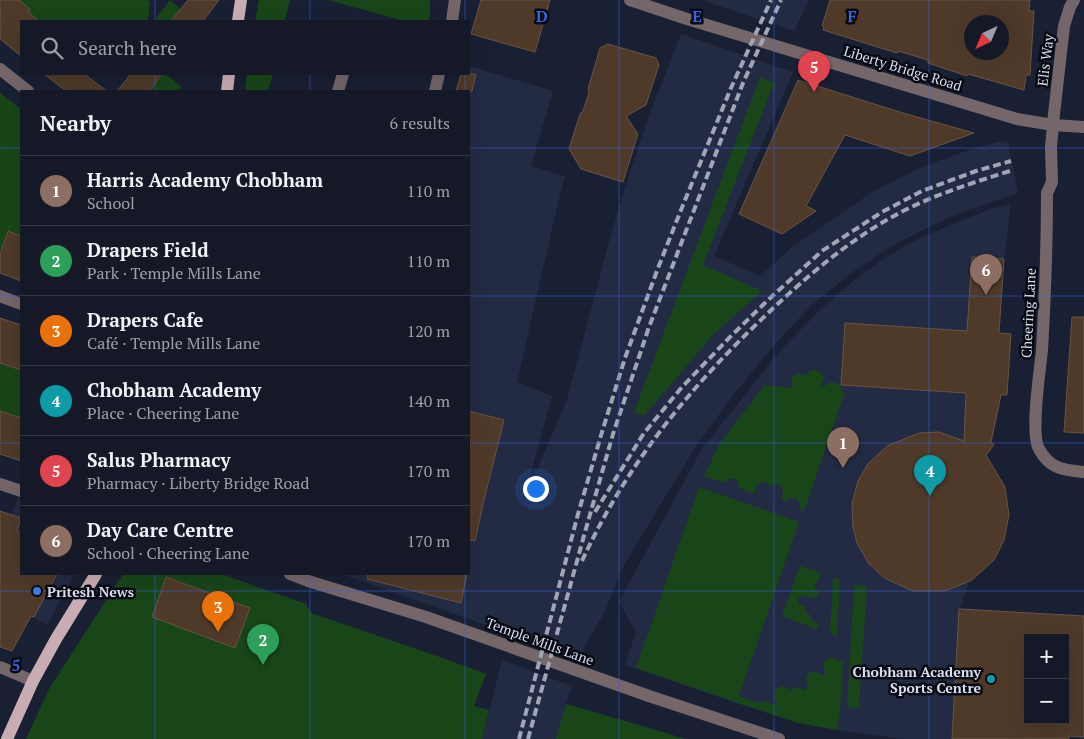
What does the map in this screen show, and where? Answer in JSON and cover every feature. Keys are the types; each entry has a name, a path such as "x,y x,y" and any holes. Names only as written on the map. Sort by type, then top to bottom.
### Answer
{"main road":[{"path":"238,20 241,0"},
{"path":"227,90 229,75"},
{"path":"6,739 33,681 95,575"}],"street":[{"path":"452,20 455,0"},
{"name":"Liberty Bridge Road","path":"630,0 1018,119 1054,125 1084,127"},
{"name":"Elis Way","path":"1054,125 1064,26 1074,0"},
{"path":"0,69 27,90"},
{"path":"338,90 343,75"},
{"path":"435,90 439,75"},
{"name":"Cheering Lane","path":"1054,125 1051,147 1052,182 1047,193 1042,352 1035,431 1038,447 1052,465 1061,469 1084,472"},
{"path":"0,296 20,304"},
{"path":"0,484 20,491"},
{"name":"Temple Mills Lane","path":"296,575 309,577 649,696 779,739"},
{"path":"0,667 33,681"}],"shaded area":[{"path":"702,0 809,0 794,31"},
{"path":"681,34 793,72 714,256 760,276 792,247 871,193 909,173 972,149 1000,141 1008,142 1018,193 965,211 926,228 892,246 851,273 813,304 775,344 734,394 696,446 623,567 604,613 585,646 581,658 345,575 470,575 470,90 456,90 461,75 470,75 470,66 553,91 531,166 565,176 517,382 552,396 522,505 567,400 607,249 650,113"},
{"path":"1011,204 1004,259 999,333 1011,334 1007,395 1001,395 992,441 994,445 986,455 1005,487 1009,515 1004,540 994,560 969,582 960,608 1084,616 1084,737 1069,736 1069,739 904,739 849,732 798,723 625,665 636,632 619,602 701,450 780,351 817,313 847,286 879,262 924,236 988,210"},
{"path":"18,498 20,499 20,575 74,575 47,625 0,600 0,548"},
{"path":"502,660 572,686 566,704 570,710 632,739 482,739"}],"green space":[{"path":"7,0 147,0 150,2 148,20 38,20 35,18 33,20 21,20 30,9 24,4"},
{"path":"170,0 181,9 172,20 155,20"},
{"path":"259,0 290,0 285,20 255,20"},
{"path":"328,0 430,0 428,20 400,20"},
{"path":"161,75 166,75 181,86 179,90 150,90"},
{"path":"247,75 273,75 268,90 245,90"},
{"path":"760,77 774,83 703,265 762,291 713,335 644,416 634,412"},
{"path":"0,93 20,108 20,236 8,231 0,250"},
{"path":"0,350 4,364 19,370 20,367 20,433 17,417 0,411"},
{"path":"816,370 824,377 821,386 824,387 829,383 835,382 840,385 842,392 845,392 804,511 799,509 800,504 797,499 791,498 784,501 782,499 783,489 779,484 769,485 766,482 760,482 755,487 755,494 739,488 738,482 734,479 729,479 724,483 704,476 720,443 765,385 792,388 793,376 798,373 806,376 810,371"},
{"path":"699,487 799,522 739,696 759,703 766,701 773,705 777,702 774,694 778,688 783,686 791,690 798,688 805,691 809,687 806,679 809,673 815,672 822,676 826,673 823,665 828,658 834,658 839,662 843,659 840,713 837,730 798,723 636,668"},
{"path":"800,566 820,572 819,581 814,586 815,589 819,590 818,597 814,599 811,596 807,598 802,596 799,597 798,601 800,605 806,607 805,611 807,614 810,614 811,620 819,624 816,629 782,616"},
{"path":"122,575 224,575 306,604 311,613 486,674 474,706 489,710 482,739 26,739 49,689"},
{"path":"833,578 840,580 837,636 830,633"},
{"path":"854,585 867,586 859,708 847,707"},
{"path":"566,704 663,732 685,739 556,739"}],"building":[{"path":"0,0 19,0 30,9 28,12 38,20 20,20 20,55 0,39"},
{"path":"188,0 219,0 204,20 172,20"},
{"path":"481,0 550,0 535,52 471,34"},
{"path":"830,0 1030,0 1029,11 1034,11 1030,75 1026,75 1024,90 968,74 967,76 928,63 928,60 898,51 897,53 823,30 824,27 822,26"},
{"path":"608,44 656,58 659,65 646,105 626,116 638,134 623,182 581,169 569,149 589,93 588,89 600,48"},
{"path":"476,74 472,91 456,90 461,75"},
{"path":"45,75 85,75 106,90 65,90"},
{"path":"130,75 161,75 150,90 118,90"},
{"path":"798,80 974,133 910,156 845,135 806,206 816,211 782,234 739,214"},
{"path":"8,231 20,236 20,281 0,273 0,254"},
{"path":"972,257 1004,259 999,333 1011,334 1007,395 1001,395 991,442 994,445 986,455 1005,487 1009,515 1004,540 994,560 972,580 945,591 913,591 886,579 869,564 857,543 853,527 852,504 858,481 868,464 887,446 919,433 939,432 964,441 966,393 841,385 845,323 967,331"},
{"path":"1072,317 1084,317 1084,433 1064,432"},
{"path":"0,318 20,325 20,370 0,363"},
{"path":"0,411 20,418 20,461 0,454"},
{"path":"470,411 504,420 475,541 470,540"},
{"path":"0,511 20,518 17,531 20,532 20,575 56,575 34,617 31,616 12,651 0,647"},
{"path":"368,575 467,575 461,603 367,579"},
{"path":"166,577 250,608 235,648 152,617"},
{"name":"Chobham Academy Sports Centre","path":"959,609 1084,616 1084,737 1069,736 1069,739 952,739"}],"railway":[{"path":"519,739 578,514 625,358 683,205 731,88 771,0"},
{"path":"528,739 613,434 649,327 743,83 781,0"},
{"path":"595,512 644,433 682,387 768,300 822,251 882,212 922,191 976,171 1011,161"},
{"path":"582,561 618,492 639,460 685,400 737,343 781,301 813,272 865,233 903,211 957,188 1013,170"}],"place":[{"name":"Salus Pharmacy","path":"814,92"},
{"name":"Day Care Centre","path":"986,295"},
{"name":"Harris Academy Chobham","path":"843,468"},
{"name":"Chobham Academy","path":"930,496"},
{"name":"Pritesh News","path":"37,591"},
{"name":"Drapers Cafe","path":"218,632"},
{"name":"Drapers Field","path":"263,665"},
{"name":"Chobham Academy Sports Centre","path":"991,679"}]}
